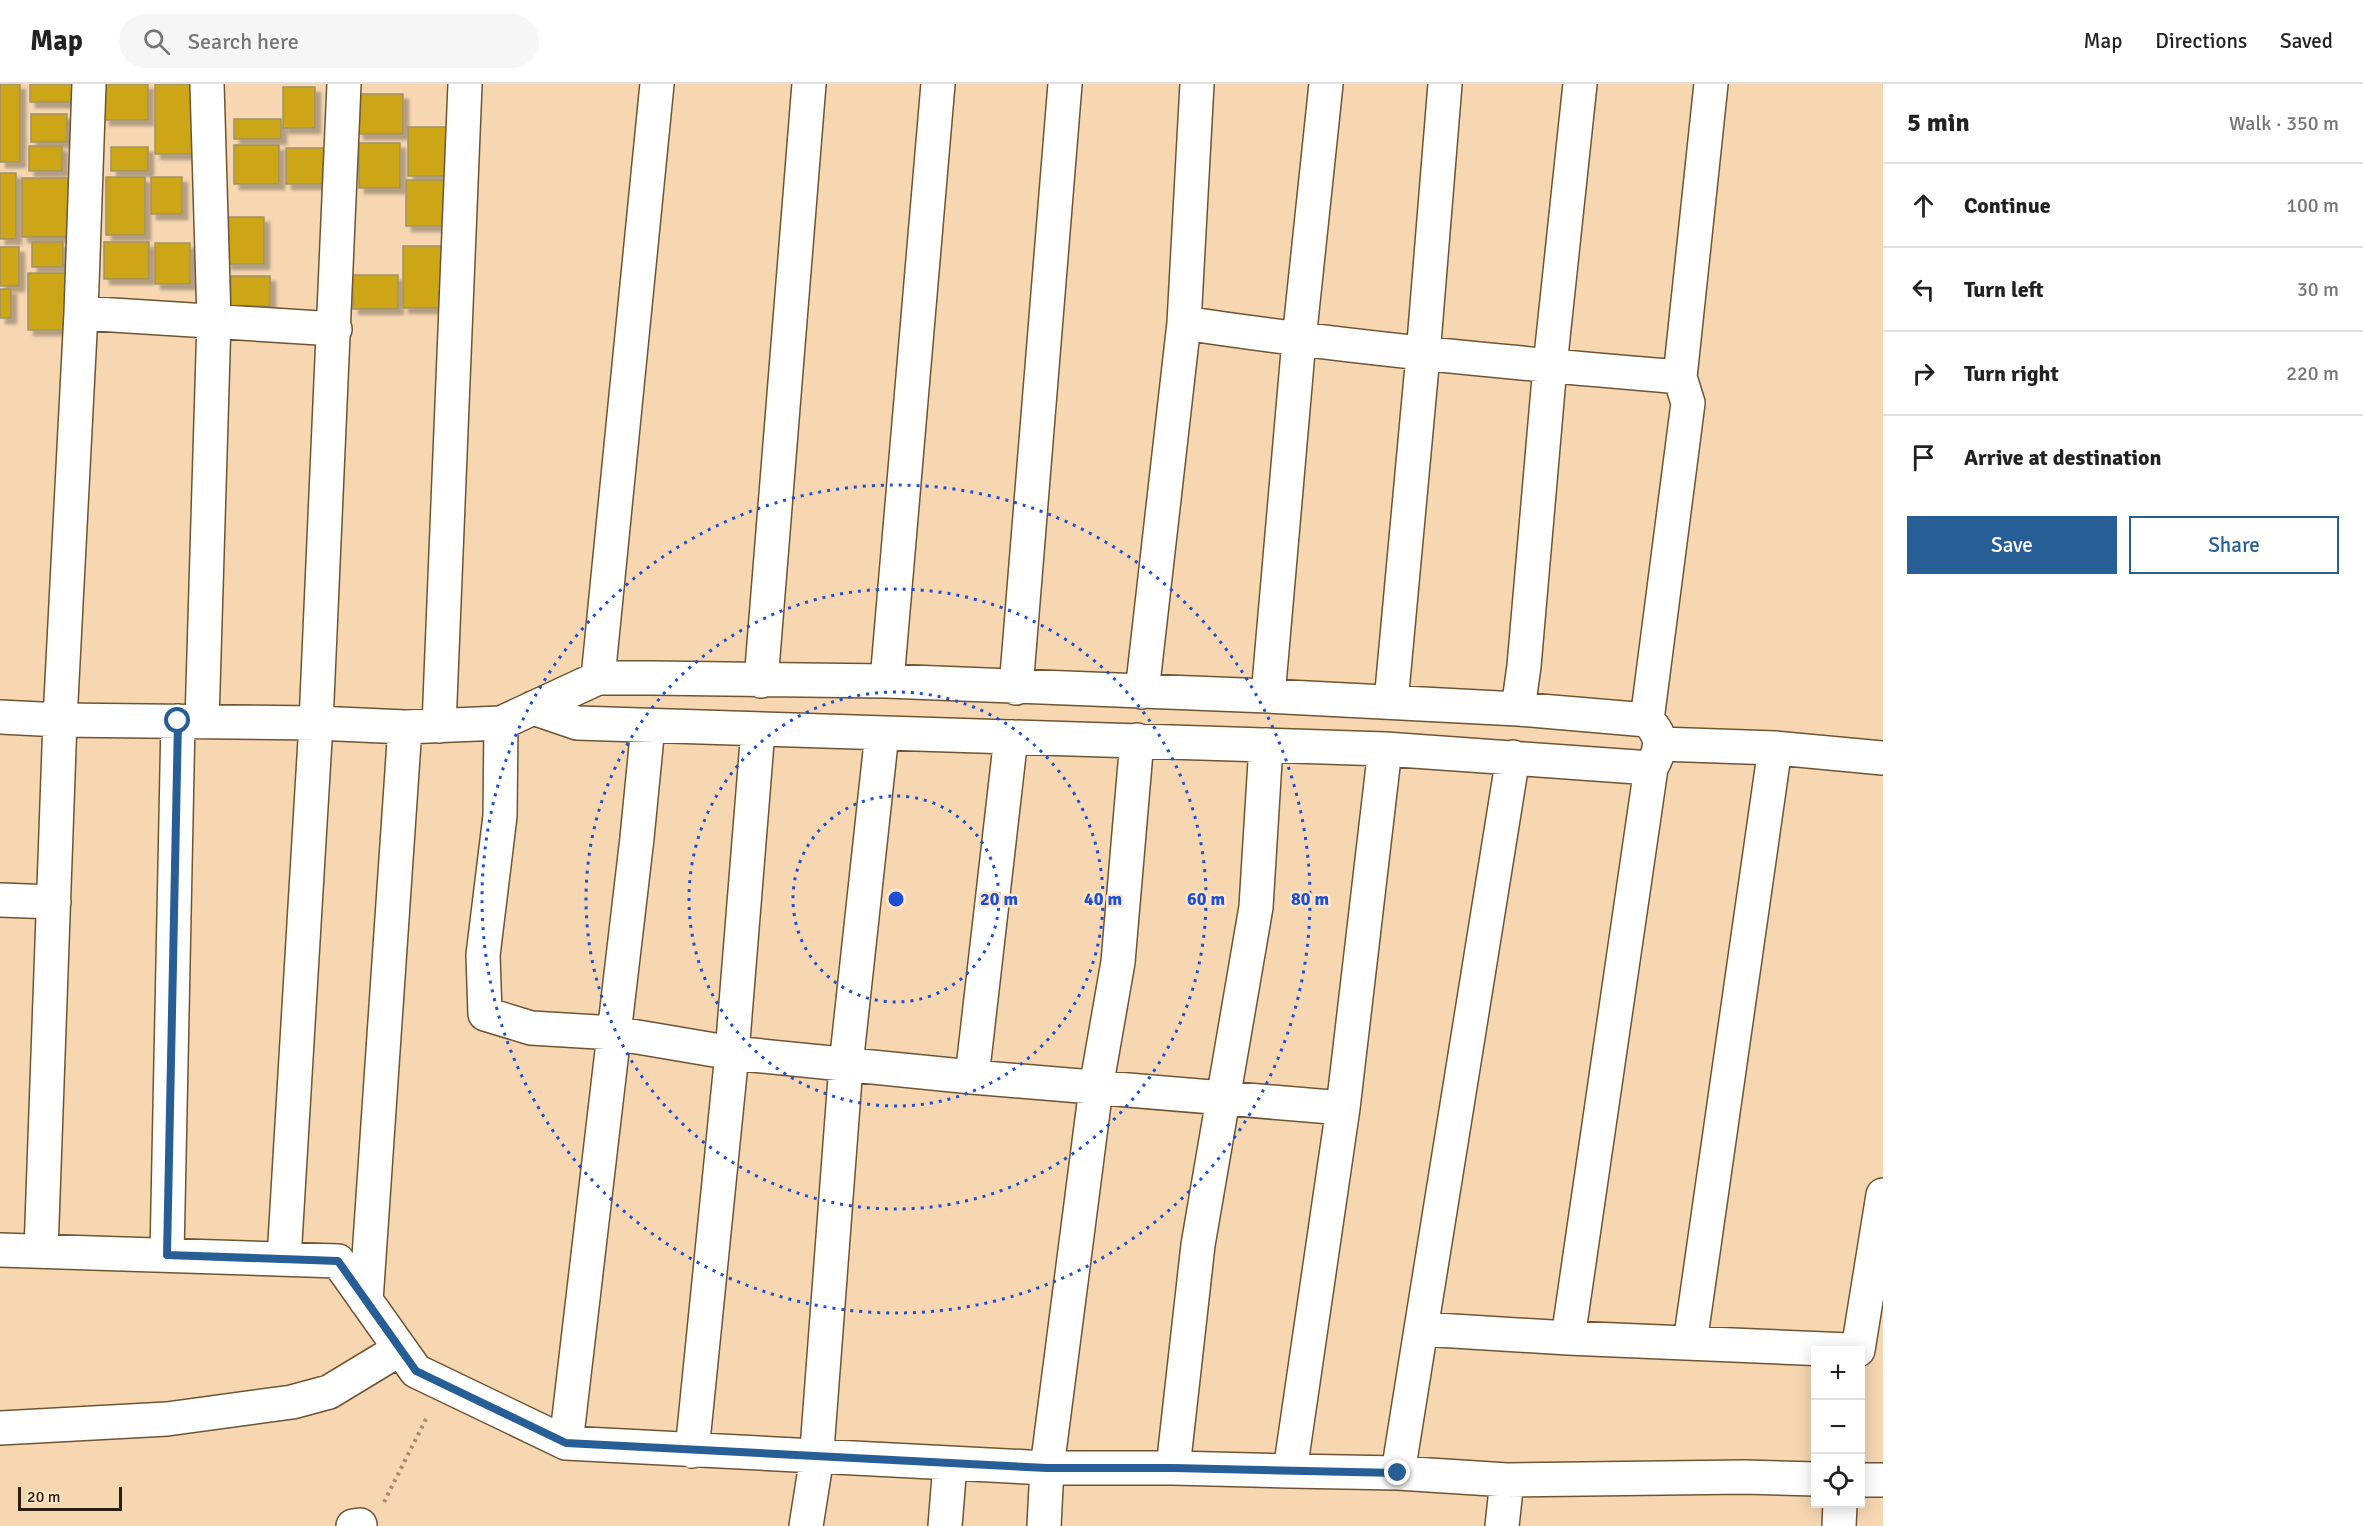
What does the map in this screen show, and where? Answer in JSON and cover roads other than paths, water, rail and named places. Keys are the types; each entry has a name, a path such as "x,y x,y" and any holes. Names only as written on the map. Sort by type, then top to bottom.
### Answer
{"street":[{"path":"41,1251 60,720 81,313 89,84"},
{"path":"167,1255 190,721 214,320 207,84"},
{"path":"284,1259 316,723 344,84"},
{"path":"439,726 465,84"},
{"path":"598,678 657,84"},
{"path":"761,681 808,84"},
{"path":"887,681 938,84"},
{"path":"1017,688 1065,84"},
{"path":"1142,692 1184,323 1197,84"},
{"path":"1268,696 1299,340 1326,84"},
{"path":"1391,702 1424,354 1445,84"},
{"path":"1518,709 1524,666 1550,366 1580,84"},
{"path":"1568,1338 1653,744 1688,403 1680,377 1711,84"},
{"path":"81,313 335,329"},
{"path":"1184,323 1299,340 1424,354 1680,377"},
{"path":"0,717 439,726 501,723 598,678 887,681 1017,688 1268,696 1518,709 1653,744"},
{"path":"533,708 577,723 648,726 1137,740 1385,749 1513,757 1653,744 1775,748 1883,758"},
{"path":"501,723 500,816 483,956 485,1014 531,1028 614,1033 732,1053 972,1077 1225,1096 1343,1108"},
{"path":"366,1300 405,726"},
{"path":"566,1443 648,726"},
{"path":"692,1450 732,1053 758,730"},
{"path":"806,1526 816,1457 846,1065 882,733"},
{"path":"972,1077 1011,737"},
{"path":"1044,1526 1047,1468 1096,1088 1118,962 1137,740"},
{"path":"1173,1468 1198,1245 1257,907 1266,745"},
{"path":"1690,1344 1775,748"},
{"path":"1290,1471 1343,1108 1385,749"},
{"path":"1398,1473 1513,757"},
{"path":"0,900 54,902"},
{"path":"1860,1346 1883,1196"},
{"path":"0,1250 338,1261 416,1371 566,1443 1047,1468 1398,1473 1507,1480 1744,1477 1811,1479"},
{"path":"1421,1329 1811,1349"},
{"path":"0,1428 167,1419 292,1402 329,1392 400,1349"},
{"path":"1865,1352 1883,1353"},
{"path":"945,1526 950,1464"},
{"path":"1502,1526 1507,1480"},
{"path":"1865,1480 1883,1480"},
{"path":"1839,1526 1840,1508"},
{"path":"353,1526 360,1526"}]}
